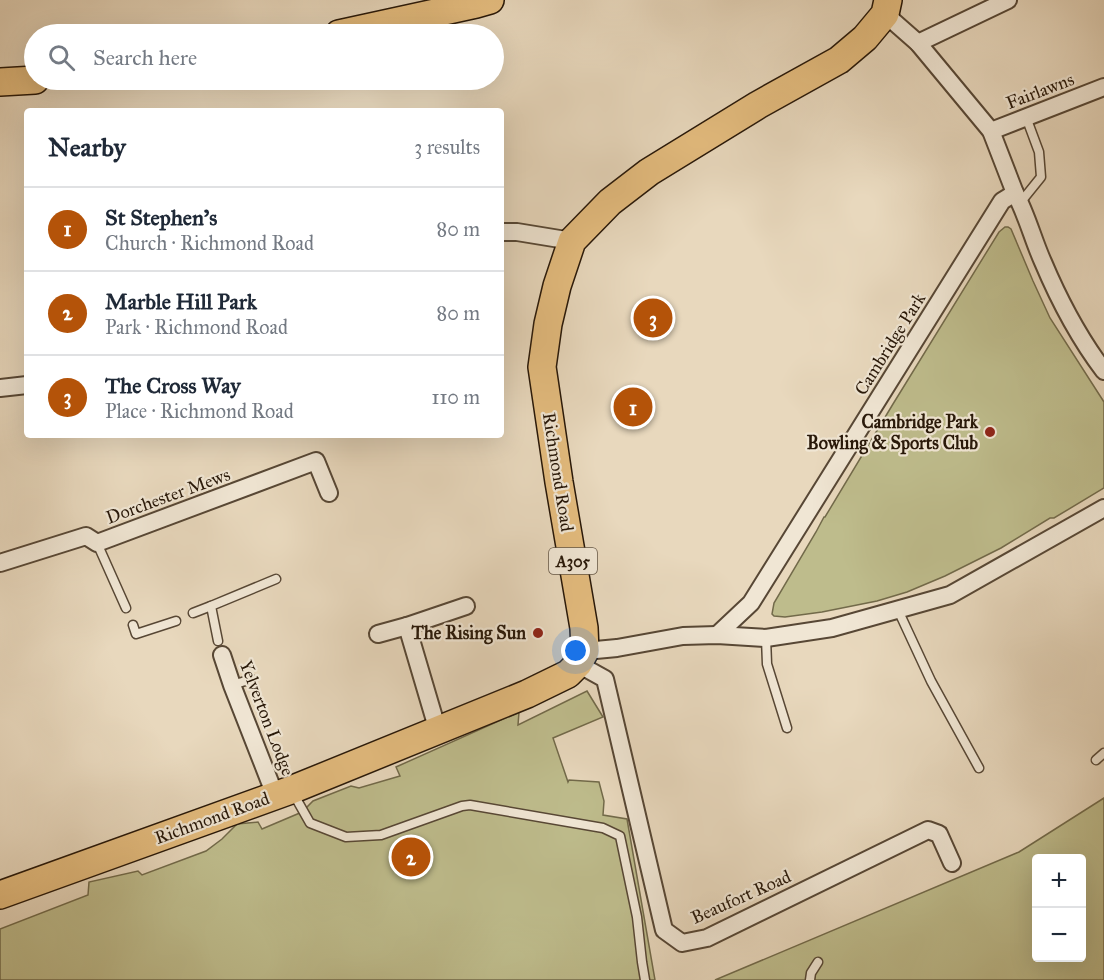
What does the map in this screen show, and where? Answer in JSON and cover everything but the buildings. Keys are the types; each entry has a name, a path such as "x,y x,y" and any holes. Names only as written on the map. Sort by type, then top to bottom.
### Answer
{"main road":[{"path":"385,24 490,0"},
{"name":"Richmond Road","path":"0,894 283,793 527,694 568,674 582,657 584,628 542,367 548,324 557,286 572,241 610,202 649,172 758,105 839,60 865,38 887,7"},
{"path":"0,82 24,81"}],"street":[{"path":"918,43 1008,0"},
{"path":"887,7 991,131 1042,261 1088,349 1104,371"},
{"name":"Fairlawns","path":"991,131 1104,87"},
{"name":"Cambridge Park","path":"717,635 751,603 1002,201 1018,198"},
{"path":"504,232 572,241"},
{"path":"0,388 24,385"},
{"name":"Dorchester Mews","path":"0,563 86,536 97,543 316,461 329,493"},
{"path":"582,657 683,636 717,635 766,638 832,628 898,610 950,595 1104,508"},
{"path":"378,634 466,606"},
{"path":"407,626 438,731"},
{"name":"Yelverton Lodge","path":"220,648 232,685 283,793"},
{"name":"Beaufort Road","path":"582,657 605,679 664,930 682,943 707,938 928,830 939,834 952,862"}],"lane":[{"path":"1018,198 1041,177 1039,152 1026,117"},
{"path":"97,543 126,608"},
{"path":"193,613 276,579"},
{"path":"211,606 220,648"},
{"path":"898,610 931,681 979,768"},
{"path":"132,625 136,634 176,621"},
{"path":"766,638 767,664 788,728"},
{"path":"232,685 252,679"},
{"path":"1096,760 1104,753"},
{"path":"283,793 310,823 346,837 381,836 470,805 603,828 620,836 637,917 645,980"},
{"path":"810,980 811,973 818,962"}],"shaded area":[{"name":"Cambridge Park Bowling & Sports Club","path":"1005,227 1011,229 1050,318 1104,402 1104,488 1001,548 907,592 877,601 822,612 785,617 774,616 772,614 774,603 824,517 999,232"},
{"path":"587,691 603,717 553,738 568,782 569,780 599,782 604,801 603,815 627,819 655,980 0,980 0,929 88,895 89,882 138,871 142,875 206,851 237,824 258,822 262,829 302,812 313,801 351,786 359,788 400,776 396,767 519,712 518,725"},
{"path":"1104,798 1104,980 715,980 1019,852"}],"place":[{"name":"The Cross Way","path":"653,318"},
{"name":"St Stephen's","path":"633,407"},
{"name":"Cambridge Park Bowling & Sports Club","path":"990,432"},
{"name":"The Rising Sun","path":"538,633"},
{"name":"Marble Hill Park","path":"411,857"}]}
